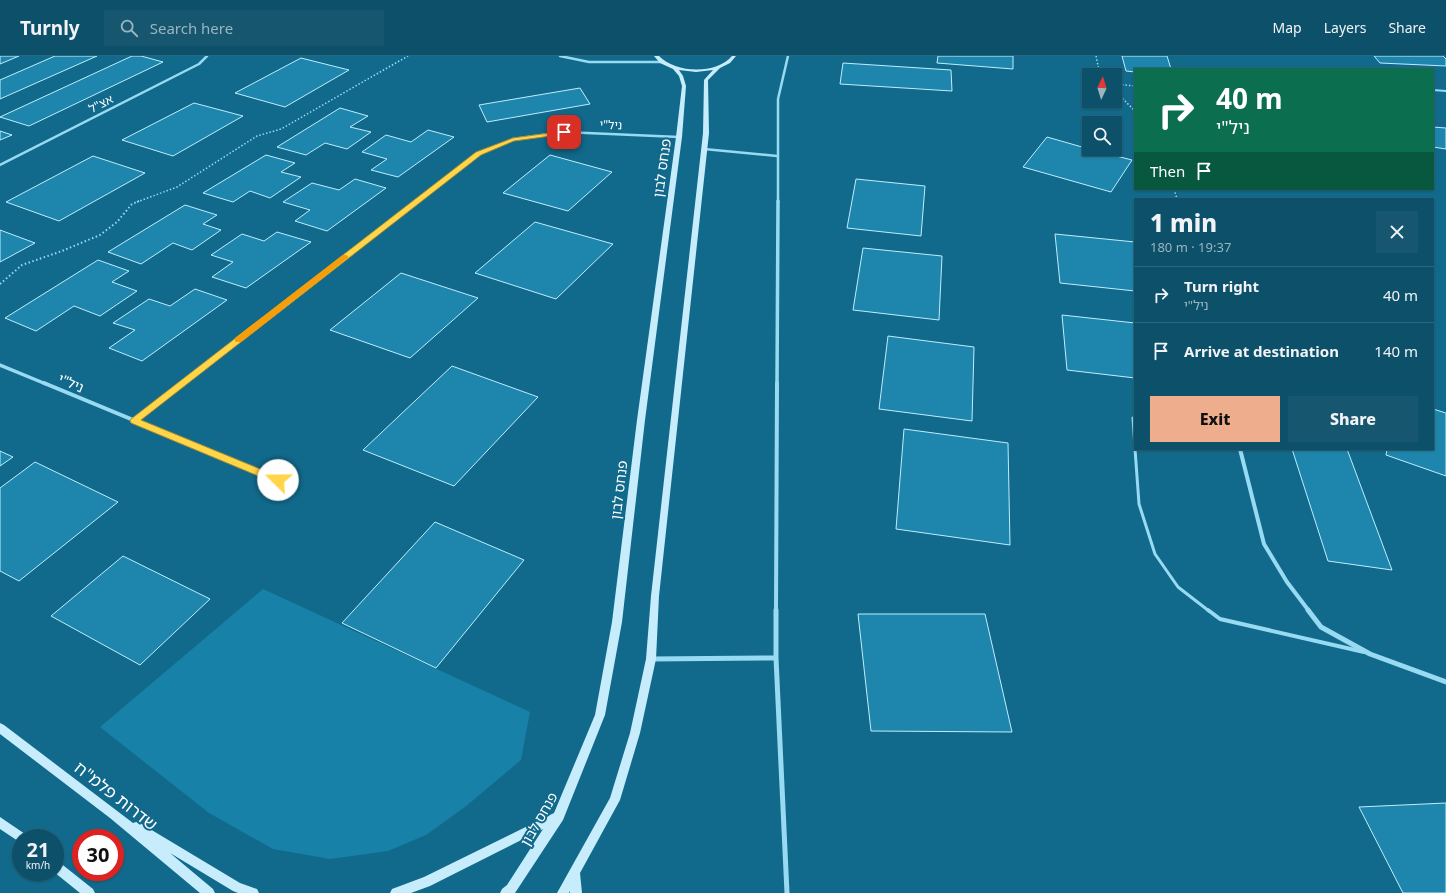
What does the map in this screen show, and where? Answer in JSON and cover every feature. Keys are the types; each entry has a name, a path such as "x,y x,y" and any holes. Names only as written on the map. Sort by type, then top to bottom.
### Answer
{"street":[{"name":"אצ\"ל","path":"0,165 199,64 207,56"},
{"path":"560,56 589,62 661,62 675,68 697,70 718,67 727,63 734,56"},
{"path":"656,56 661,62"},
{"path":"786,893 776,658 777,156 778,99 788,56"},
{"path":"563,893 615,800 635,733 651,660 655,596 704,149 706,80 718,67"},
{"name":"פנחס לבון","path":"506,893 511,889 559,815 600,715 617,622 641,420 679,137 684,86 681,76 675,68"},
{"name":"ניל\"י","path":"134,421 479,154 513,139 564,132 679,137"},
{"path":"704,149 777,156"},
{"name":"ניל\"י","path":"0,365 278,480"},
{"path":"1240,450 1264,544 1287,582 1321,627 1370,654 1446,682"},
{"path":"651,660 776,658"},
{"name":"שדרות פלמ\"ח","path":"0,728 114,814 209,893"},
{"path":"114,814 237,887 253,893"},
{"path":"396,893 426,882 559,815"},
{"path":"0,822 12,831"},
{"path":"64,873 89,893"},
{"path":"575,873 576,893"}],"lane":[{"path":"1434,90 1446,92"},
{"path":"1133,418 1134,434"},
{"path":"1135,450 1138,504 1155,554 1178,587 1220,619 1370,654"}],"path":[{"path":"0,284 22,265 62,251 100,235 117,222 132,204 177,187 257,136 282,129 408,56"},
{"path":"1096,56 1099,68"},
{"path":"1122,85 1134,86"},
{"path":"1122,98 1134,110"}],"shaded area":[{"path":"263,589 530,712 521,760 465,807 426,835 388,851 330,859 273,849 209,813 100,727"}],"building":[{"path":"0,56 19,56 0,64"},
{"path":"55,56 97,56 0,99 0,80"},
{"path":"132,56 141,56 163,62 29,126 0,117"},
{"path":"938,56 1013,56 1013,69 937,63"},
{"path":"1122,56 1167,56 1171,68 1134,68 1134,72 1126,71"},
{"path":"1374,56 1443,56 1446,59 1446,66 1380,63"},
{"path":"301,58 349,70 285,107 235,93"},
{"path":"843,63 951,70 952,91 840,84"},
{"path":"580,88 590,104 487,122 479,105"},
{"path":"194,103 243,116 173,156 122,140"},
{"path":"340,108 368,116 350,127 371,132 347,149 325,143 306,155 277,147"},
{"path":"1434,127 1446,128 1446,149 1434,147"},
{"path":"428,130 454,137 398,177 371,170 387,159 362,152 386,135 411,142"},
{"path":"0,131 12,135 0,140"},
{"path":"1047,137 1082,147 1082,156 1116,156 1132,160 1111,192 1023,167"},
{"path":"266,155 295,163 281,172 301,177 270,198 250,191 233,202 203,193"},
{"path":"550,155 612,172 568,211 503,193"},
{"path":"93,156 145,173 59,221 6,202"},
{"path":"355,179 386,188 327,231 295,221 310,210 283,202 312,183 339,190"},
{"path":"856,179 925,186 921,236 847,228"},
{"path":"185,205 217,215 203,224 221,230 192,250 173,243 141,264 108,252"},
{"path":"535,222 613,244 556,299 475,273"},
{"path":"0,230 35,243 0,262"},
{"path":"277,232 311,242 246,288 212,277 233,262 211,255 242,234 264,241"},
{"path":"1055,234 1134,242 1134,291 1060,283"},
{"path":"863,248 942,256 939,320 853,310"},
{"path":"98,260 129,271 112,282 137,291 100,316 74,306 36,331 5,318"},
{"path":"401,273 478,298 410,358 330,330"},
{"path":"195,289 227,300 142,361 109,348 135,330 113,323 149,299 170,306"},
{"path":"1062,315 1134,323 1134,378 1067,370"},
{"path":"888,336 974,347 972,421 879,409"},
{"path":"452,366 538,397 454,486 363,450"},
{"path":"1434,409 1446,413 1446,476 1386,455 1387,450 1434,450"},
{"path":"904,429 1008,443 1010,545 896,529"},
{"path":"1292,450 1347,450 1392,570 1328,561"},
{"path":"0,451 13,457 0,466"},
{"path":"35,462 118,502 19,581 0,571 0,488"},
{"path":"435,522 524,560 436,668 342,623"},
{"path":"123,556 210,599 140,665 51,616"},
{"path":"858,614 985,614 1012,732 871,731"},
{"path":"1446,803 1446,893 1403,893 1359,807"}],"slow traffic":[{"path":"238,340 346,257"}],"route":[{"path":"278,480 134,421 479,154 513,139 564,132"}]}
